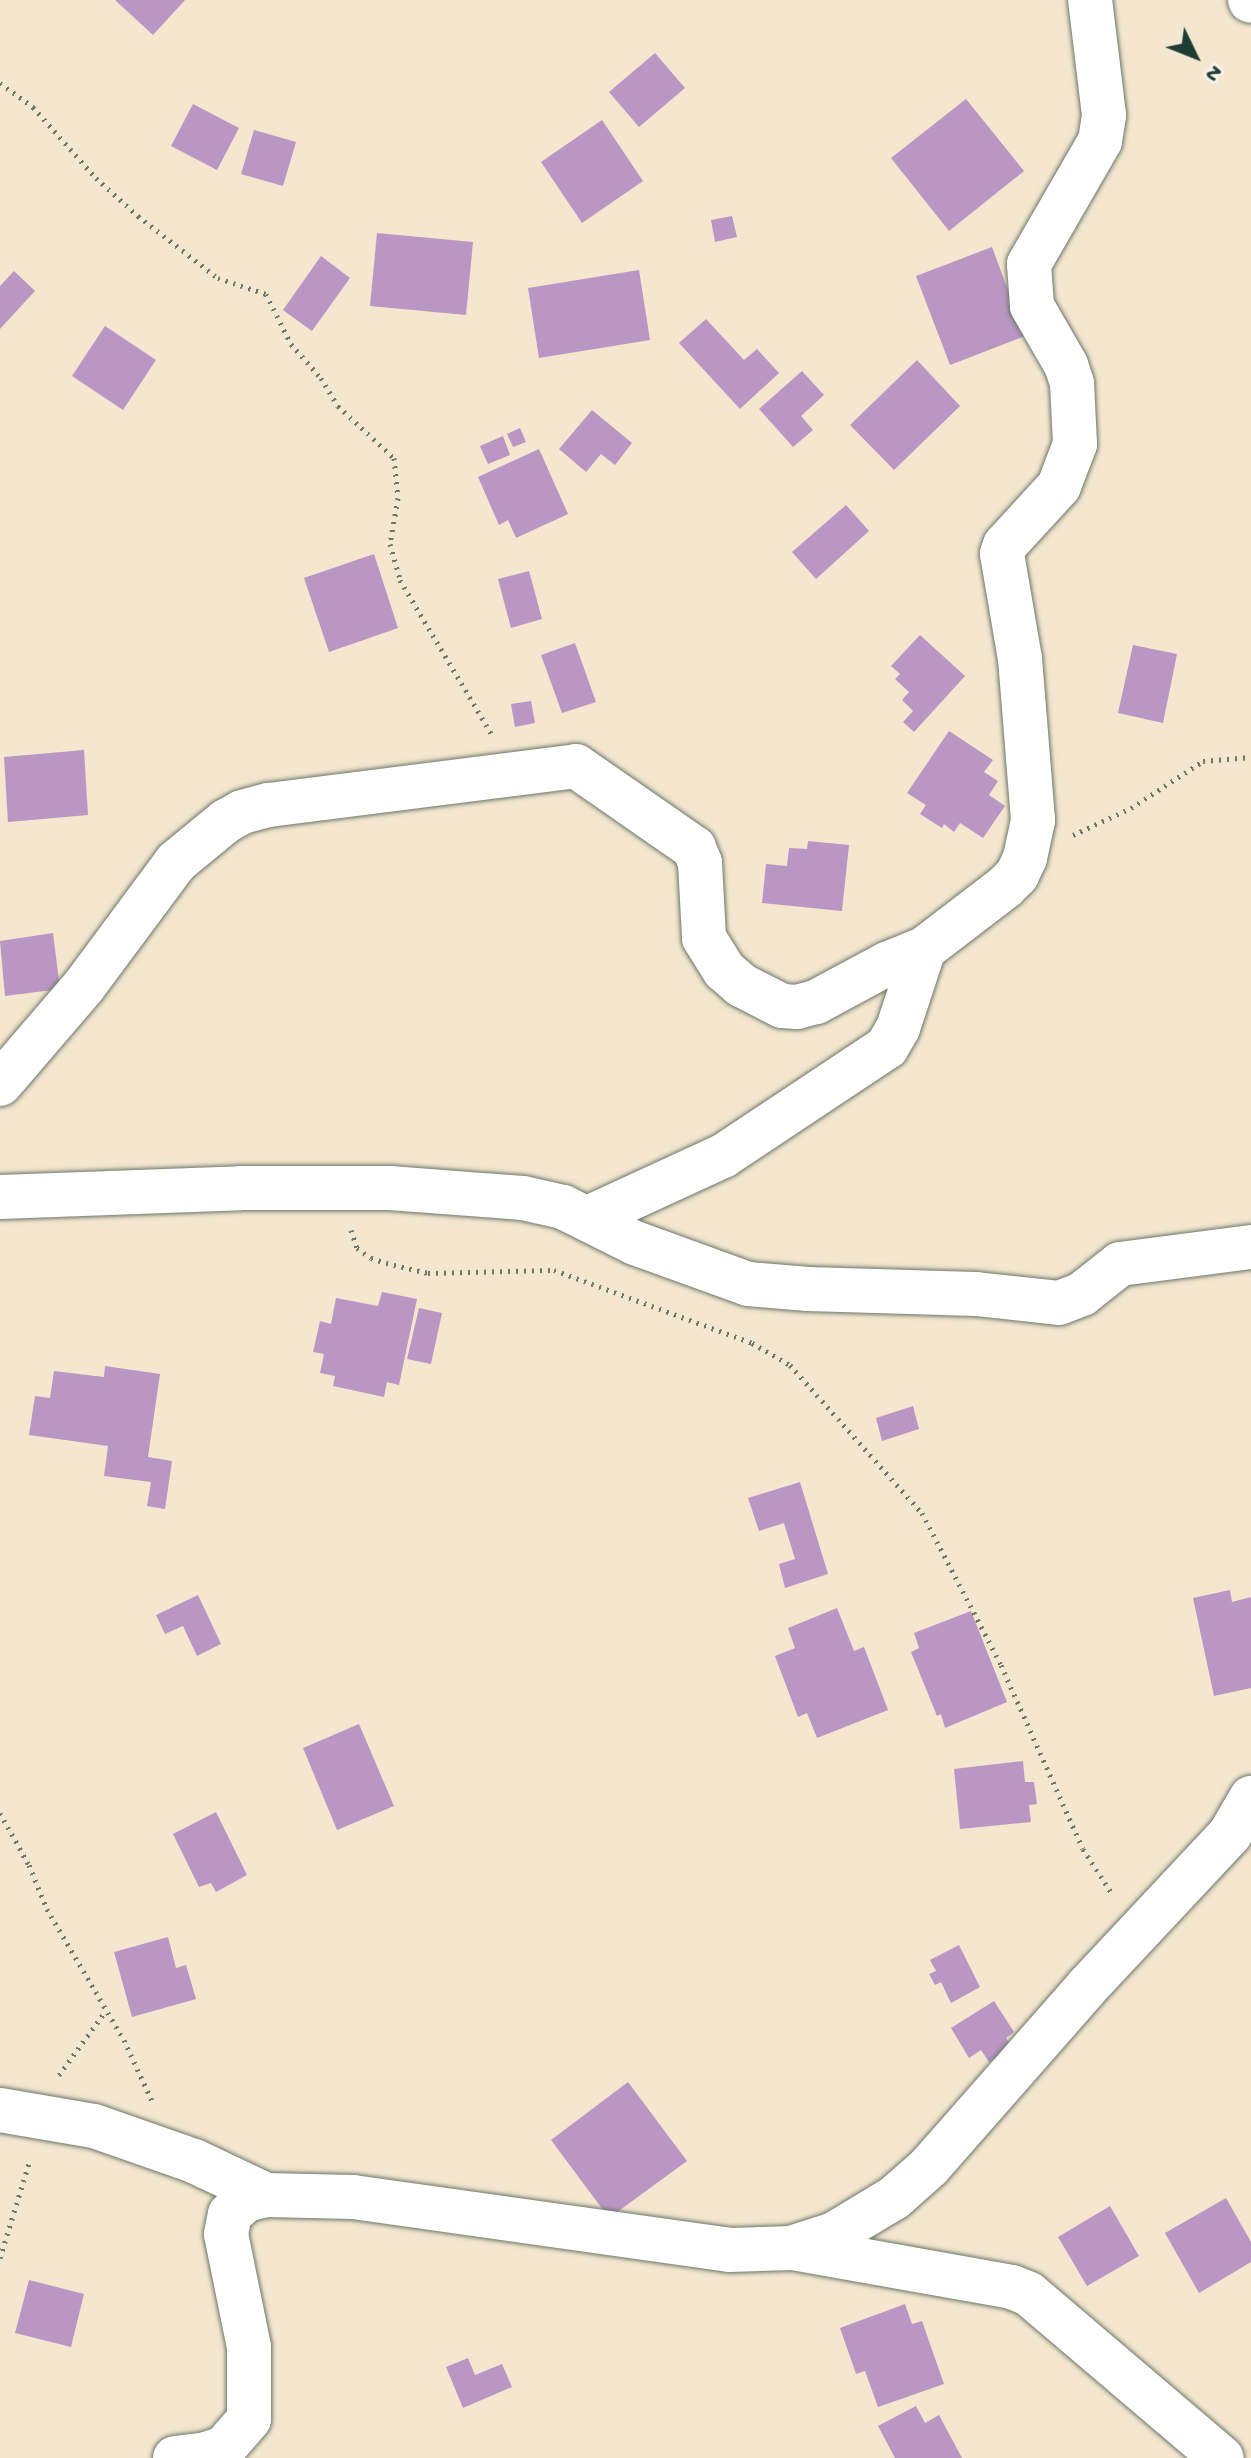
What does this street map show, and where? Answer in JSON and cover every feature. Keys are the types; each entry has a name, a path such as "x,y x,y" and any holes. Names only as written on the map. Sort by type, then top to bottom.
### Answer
{"street":[{"path":"0,1084 84,986 162,878 226,821 242,812 269,805 576,766 694,848 700,863 704,938 713,955 741,985 782,1006 797,1007 816,1002 887,964 924,949 1005,887 1017,875 1025,858 1033,820 1020,659 1002,554 1005,545 1059,486 1075,444 1072,383 1066,365 1032,306 1029,264 1100,141 1104,115 1090,0"},
{"path":"588,1218 723,1156 871,1060 887,1047 898,1028 924,949"},
{"path":"0,1197 241,1188 338,1188 533,1199 588,1218 635,1243 748,1284 976,1294 1059,1303 1082,1294 1120,1264 1251,1247"},
{"path":"791,2248 834,2234 870,2213 894,2198 929,2167 1230,1834 1251,1798"},
{"path":"0,2110 94,2126 178,2155 266,2195"},
{"path":"175,2458 224,2448 249,2419 249,2347 226,2234 230,2214 246,2200 266,2195 367,2199 729,2250 791,2248 1012,2287 1029,2294 1222,2458"}],"path":[{"path":"0,83 33,107 96,178 138,216 218,278 266,294 291,344 321,378 338,406 394,458 398,498 390,544 400,580 514,774"},
{"path":"1025,858 1131,808 1203,761 1251,757"},
{"path":"338,1188 357,1248 371,1258 428,1273 554,1270 725,1333 790,1365 922,1513 1001,1665 1083,1849 1138,1933"},
{"path":"0,1813 29,1865 47,1909 124,2040 178,2155"}],"building":[{"path":"115,0 185,0 153,35"},
{"path":"655,53 685,88 639,127 609,92"},
{"path":"966,99 1024,171 949,231 891,158"},
{"path":"193,104 239,128 217,170 171,146"},
{"path":"602,120 643,181 582,223 541,162"},
{"path":"254,130 296,142 283,186 241,174"},
{"path":"732,216 737,237 715,242 711,220"},
{"path":"377,233 473,242 466,315 370,306"},
{"path":"992,247 1025,336 950,365 916,276"},
{"path":"321,256 350,278 312,331 283,310"},
{"path":"639,270 650,340 539,358 528,288"},
{"path":"14,271 35,291 0,329 0,286"},
{"path":"706,319 744,360 757,349 779,373 740,409 679,343"},
{"path":"105,326 156,360 123,410 72,376"},
{"path":"917,360 960,406 894,470 850,425"},
{"path":"802,371 824,395 801,416 813,430 793,447 759,409"},
{"path":"592,410 632,443 615,465 601,454 586,472 559,449"},
{"path":"520,428 526,442 513,447 507,434"},
{"path":"503,436 510,455 488,464 480,446"},
{"path":"539,449 568,514 516,538 508,520 499,525 478,477"},
{"path":"846,505 869,531 816,579 792,552"},
{"path":"374,554 398,628 329,652 304,578"},
{"path":"529,571 542,619 511,628 498,579"},
{"path":"920,635 965,676 914,732 903,722 913,711 902,700 909,692 895,679 900,674 891,666"},
{"path":"575,643 596,702 562,713 541,655"},
{"path":"1133,645 1177,654 1163,723 1118,713"},
{"path":"531,701 535,723 515,727 511,704"},
{"path":"949,731 993,760 984,772 998,781 989,795 1005,806 983,838 960,823 954,832 944,824 942,828 920,814 926,805 907,793"},
{"path":"84,750 88,815 8,822 4,757"},
{"path":"808,841 849,845 842,911 762,903 766,864 787,866 789,848 807,849"},
{"path":"53,933 60,989 5,996 0,941"},
{"path":"382,1292 417,1299 399,1385 387,1382 384,1397 333,1386 335,1376 320,1373 324,1354 313,1352 320,1321 331,1324 336,1298 378,1306"},
{"path":"419,1308 442,1313 431,1364 407,1359"},
{"path":"105,1366 160,1374 148,1457 172,1461 165,1509 147,1506 151,1482 104,1476 108,1446 29,1435 35,1396 50,1398 54,1371 104,1377"},
{"path":"913,1406 919,1429 882,1441 876,1418"},
{"path":"800,1482 828,1574 785,1588 779,1564 795,1559 784,1523 759,1531 748,1498"},
{"path":"1230,1590 1232,1602 1251,1597 1251,1688 1214,1696 1193,1598"},
{"path":"198,1595 221,1644 197,1656 183,1626 165,1634 156,1615"},
{"path":"837,1608 854,1651 864,1647 888,1710 817,1738 807,1713 798,1717 775,1656 795,1648 788,1628"},
{"path":"971,1611 1007,1702 945,1728 941,1714 937,1716 911,1652 919,1648 914,1633"},
{"path":"359,1724 394,1806 337,1830 303,1748"},
{"path":"1023,1761 1025,1782 1034,1782 1037,1804 1029,1805 1031,1822 960,1829 954,1769"},
{"path":"216,1812 247,1875 216,1892 211,1883 199,1887 173,1834"},
{"path":"168,1937 176,1968 186,1965 196,1999 132,2017 114,1952"},
{"path":"959,1945 980,1987 951,2003 941,1982 935,1985 929,1974 936,1971 930,1960"},
{"path":"994,2001 1014,2032 1006,2038 1012,2047 989,2062 981,2050 969,2058 951,2028"},
{"path":"628,2082 687,2161 609,2218 551,2140"},
{"path":"1226,2198 1251,2242 1251,2262 1199,2293 1165,2233"},
{"path":"1110,2206 1139,2256 1087,2286 1058,2237"},
{"path":"29,2280 84,2294 71,2347 15,2333"},
{"path":"905,2304 912,2324 922,2321 944,2384 878,2407 865,2371 856,2374 840,2328"},
{"path":"468,2358 475,2375 502,2364 512,2387 463,2408 446,2367"},
{"path":"916,2406 925,2423 939,2415 962,2458 895,2458 878,2426"}]}
